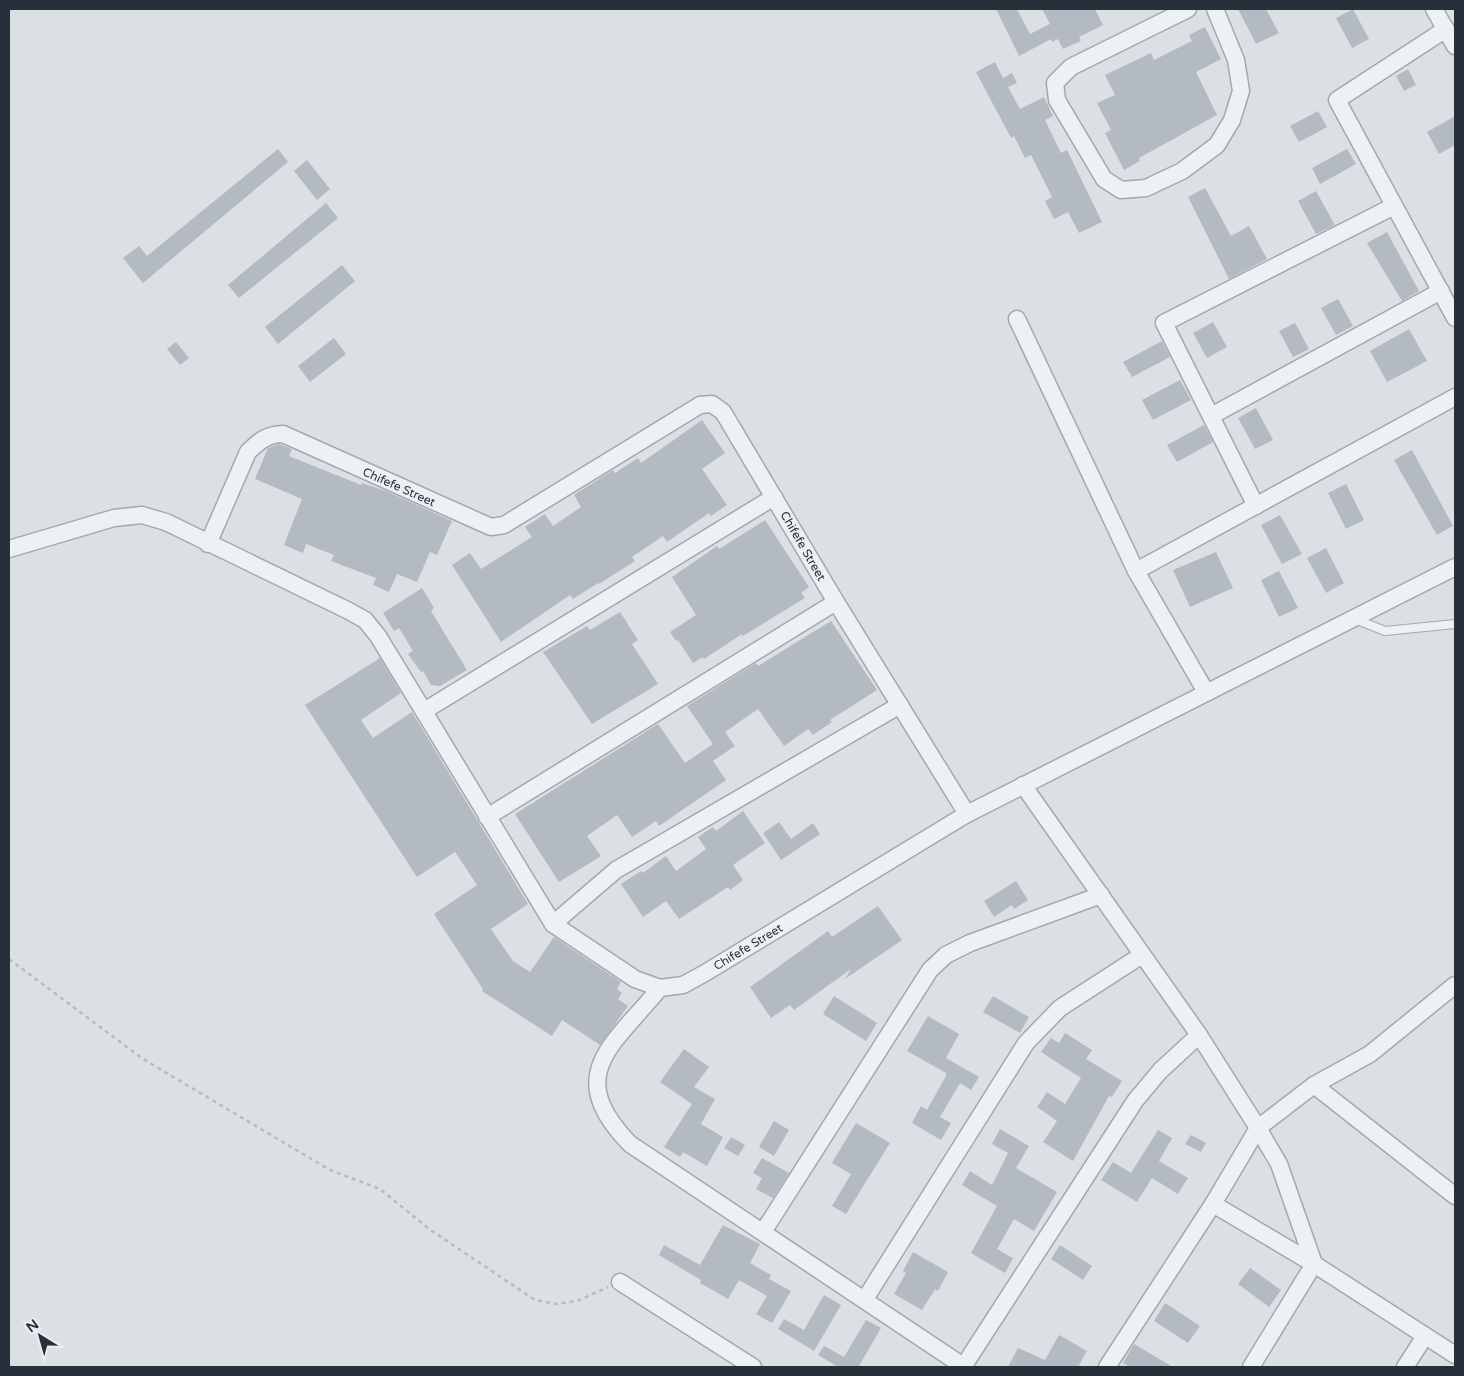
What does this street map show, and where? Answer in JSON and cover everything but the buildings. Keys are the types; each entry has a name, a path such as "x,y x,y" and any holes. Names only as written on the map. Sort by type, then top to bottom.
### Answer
{"street":[{"path":"1188,9 1071,67 1056,84 1057,100 1104,179 1121,190 1146,188 1182,171 1217,145 1232,120 1241,91 1236,60 1215,9"},
{"path":"1434,9 1455,46"},
{"path":"1446,29 1337,100 1455,318"},
{"path":"1256,506 1164,323 1394,206"},
{"path":"1211,416 1441,291"},
{"path":"1017,319 1136,572 1206,692"},
{"path":"1136,572 1455,397"},
{"name":"Chifefe Street","path":"208,544 248,452 258,442 273,434 283,434 491,527 504,525 700,404 712,404 723,412 836,602 967,814 683,985 660,988 635,979 553,924"},
{"path":"424,711 774,497"},
{"path":"9,550 114,518 142,515 166,522 365,620 378,636 553,924 616,870 900,705"},
{"path":"967,814 1455,567"},
{"path":"487,817 836,602"},
{"path":"1023,786 1198,1035 1258,1128 1279,1164 1314,1264"},
{"path":"763,1232 930,970 946,955 970,943 1101,896"},
{"path":"865,1299 1026,1044 1060,1008 1142,955"},
{"path":"1107,1367 1214,1204 1258,1128 1314,1085 1370,1054 1455,985"},
{"path":"660,988 602,1059 595,1083 601,1104 612,1126 630,1144 865,1299 963,1367 1135,1101 1160,1071 1198,1035"},
{"path":"1314,1085 1455,1196"},
{"path":"1214,1204 1314,1264 1455,1355"},
{"path":"1251,1367 1314,1264"},
{"path":"620,1282 753,1367"},
{"path":"1406,1367 1425,1336"}],"lane":[{"path":"1352,618 1385,630 1455,624"}],"path":[{"path":"9,959 143,1059 330,1170 380,1189 428,1229 535,1300 557,1304 577,1301 620,1282"}]}
